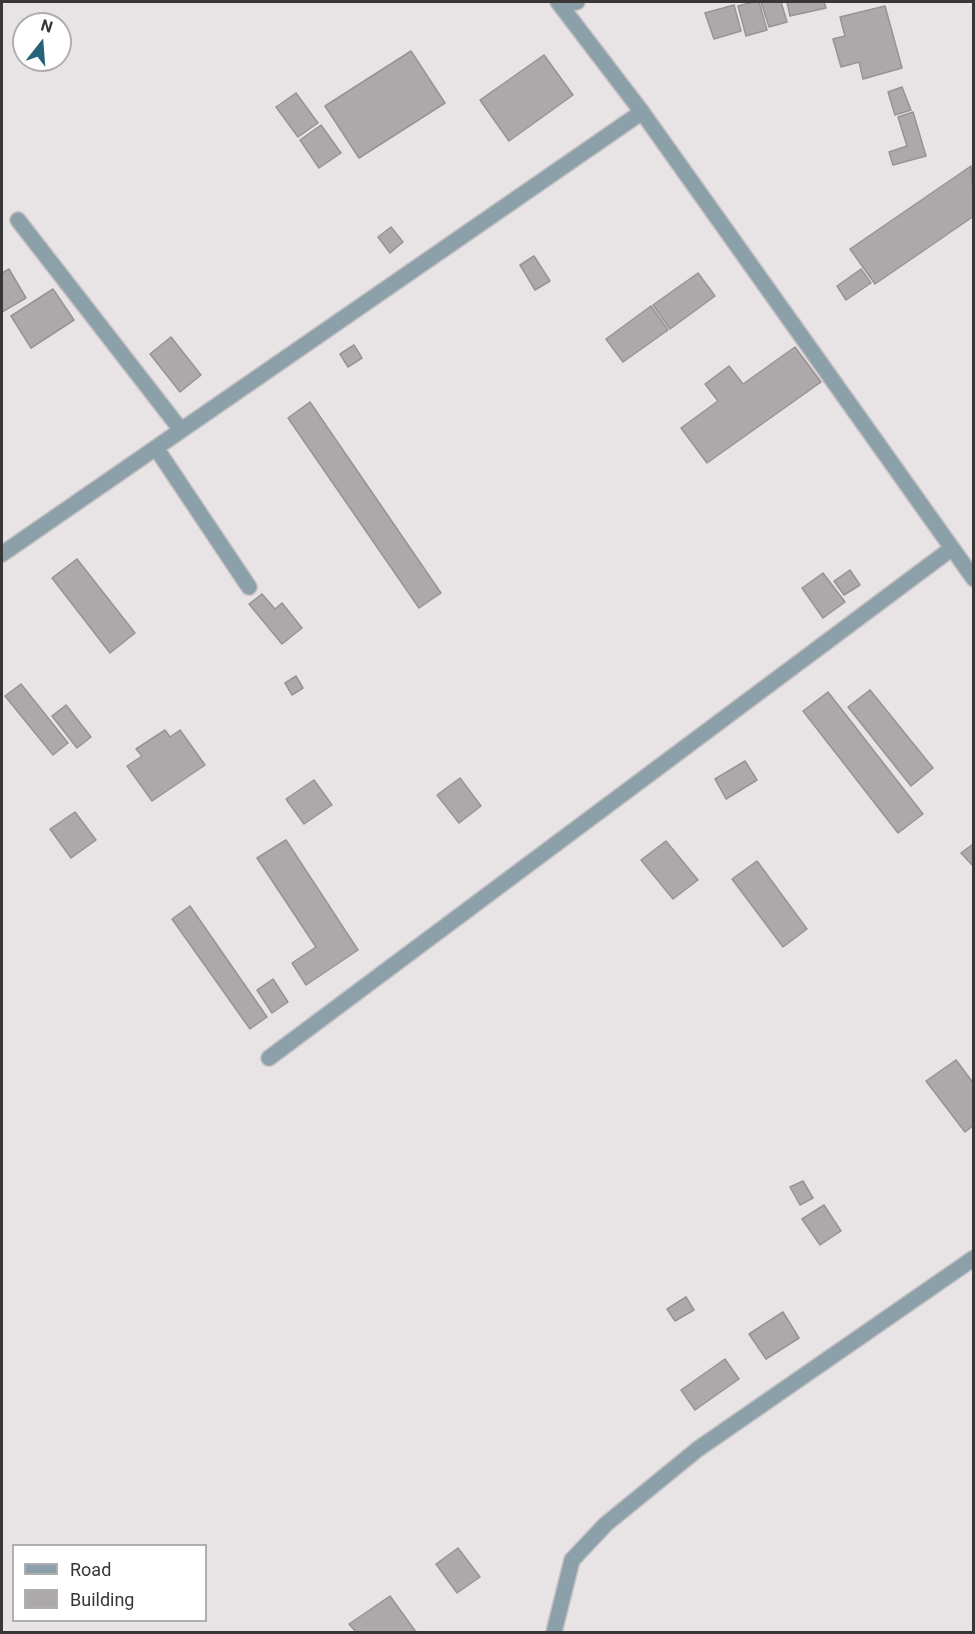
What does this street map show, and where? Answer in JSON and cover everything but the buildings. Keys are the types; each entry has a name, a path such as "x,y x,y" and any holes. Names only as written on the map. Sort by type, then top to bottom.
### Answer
{"street":[{"path":"560,4 577,2"},
{"path":"560,4 642,112 974,579"},
{"path":"2,554 642,112"},
{"path":"18,220 181,430"},
{"path":"156,448 249,587"},
{"path":"269,1058 951,549"},
{"path":"554,1632 572,1560 606,1524 698,1449 974,1258"}]}
